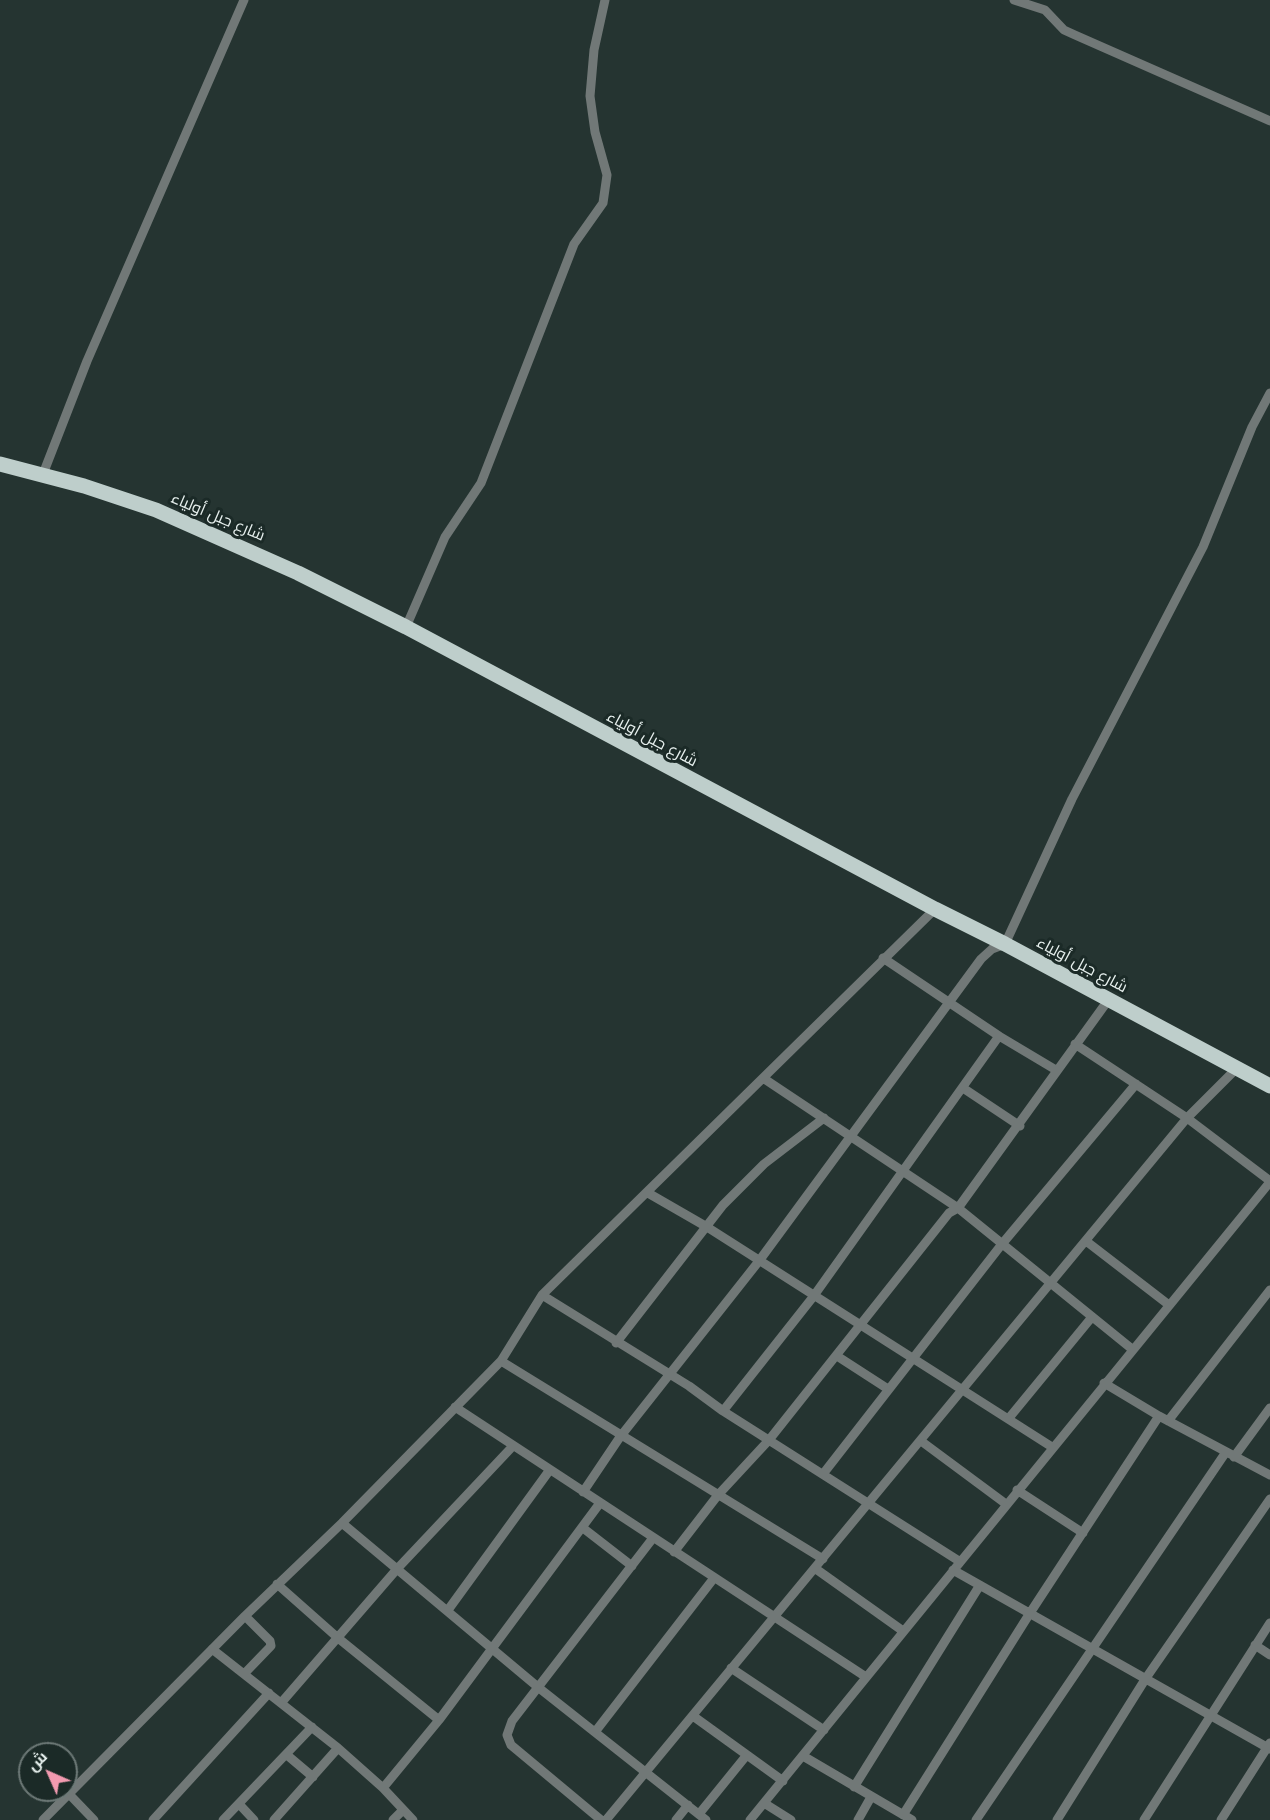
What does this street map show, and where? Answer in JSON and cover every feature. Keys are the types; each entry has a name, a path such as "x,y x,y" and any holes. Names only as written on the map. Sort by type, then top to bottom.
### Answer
{"highway":[{"name":"شارع جبل أولياء","path":"0,464 43,474 156,510 201,528 406,627 1270,1086"}],"street":[{"path":"43,474 87,361 244,0"},
{"path":"406,627 445,537 481,483 574,244 603,203 608,175 595,132 590,96 594,50 606,0"},
{"path":"1014,0 1045,10 1064,30 1270,121"},
{"path":"583,1492 620,1437 668,1374 759,1262 981,959 992,949 1005,944 1072,799 1203,547 1252,427 1270,393"},
{"path":"78,1785 277,1584 342,1523 501,1361 542,1295 935,909"},
{"path":"883,958 999,1036 1056,1070"},
{"path":"674,1552 718,1496 769,1440 949,1213 958,1208 1020,1126 1056,1070 1109,999"},
{"path":"723,1411 813,1297 999,1036"},
{"path":"750,1820 1270,1181 1187,1118 1075,1044"},
{"path":"606,1820 1187,1118 1237,1068"},
{"path":"763,1078 958,1208 1132,1349"},
{"path":"823,1474 1002,1244 1136,1084"},
{"path":"963,1088 1020,1126"},
{"path":"616,1343 723,1206 764,1164 824,1118"},
{"path":"648,1193 707,1227 813,1297 1053,1447"},
{"path":"1260,1194 1270,1201"},
{"path":"1086,1241 1169,1305"},
{"path":"803,1756 908,1818 1030,1613 1083,1533 1164,1419 1270,1290"},
{"path":"542,1295 959,1561"},
{"path":"1009,1418 1092,1317"},
{"path":"837,1356 888,1389"},
{"path":"501,1361 620,1437 823,1559"},
{"path":"1104,1383 1164,1419 1270,1475"},
{"path":"455,1407 512,1447 866,1677"},
{"path":"976,1820 1230,1454 1270,1408"},
{"path":"921,1441 1006,1504"},
{"path":"281,1703 397,1569 512,1447"},
{"path":"448,1610 549,1471"},
{"path":"1017,1490 1083,1533"},
{"path":"1057,1820 1146,1678 1270,1499"},
{"path":"383,1788 439,1720 600,1503"},
{"path":"342,1523 539,1688 647,1771 702,1817 746,1756"},
{"path":"583,1528 632,1566"},
{"path":"601,1820 512,1745 507,1735 512,1720 653,1538"},
{"path":"816,1569 903,1631"},
{"path":"952,1570 1269,1747 1221,1820"},
{"path":"595,1732 714,1578"},
{"path":"277,1584 338,1638 439,1720"},
{"path":"854,1787 980,1585"},
{"path":"244,1674 271,1646 270,1641 245,1616"},
{"path":"1144,1820 1270,1623"},
{"path":"1255,1645 1270,1655"},
{"path":"212,1649 338,1748 383,1788 412,1820"},
{"path":"731,1668 824,1730"},
{"path":"153,1820 269,1693"},
{"path":"693,1716 783,1781"},
{"path":"223,1820 312,1727"},
{"path":"274,1820 338,1748"},
{"path":"287,1755 313,1777"},
{"path":"858,1820 871,1797"},
{"path":"43,1820 61,1802"},
{"path":"77,1802 94,1820"},
{"path":"764,1803 791,1820"},
{"path":"239,1804 254,1820"},
{"path":"676,1820 688,1805"},
{"path":"393,1820 402,1810"}]}
